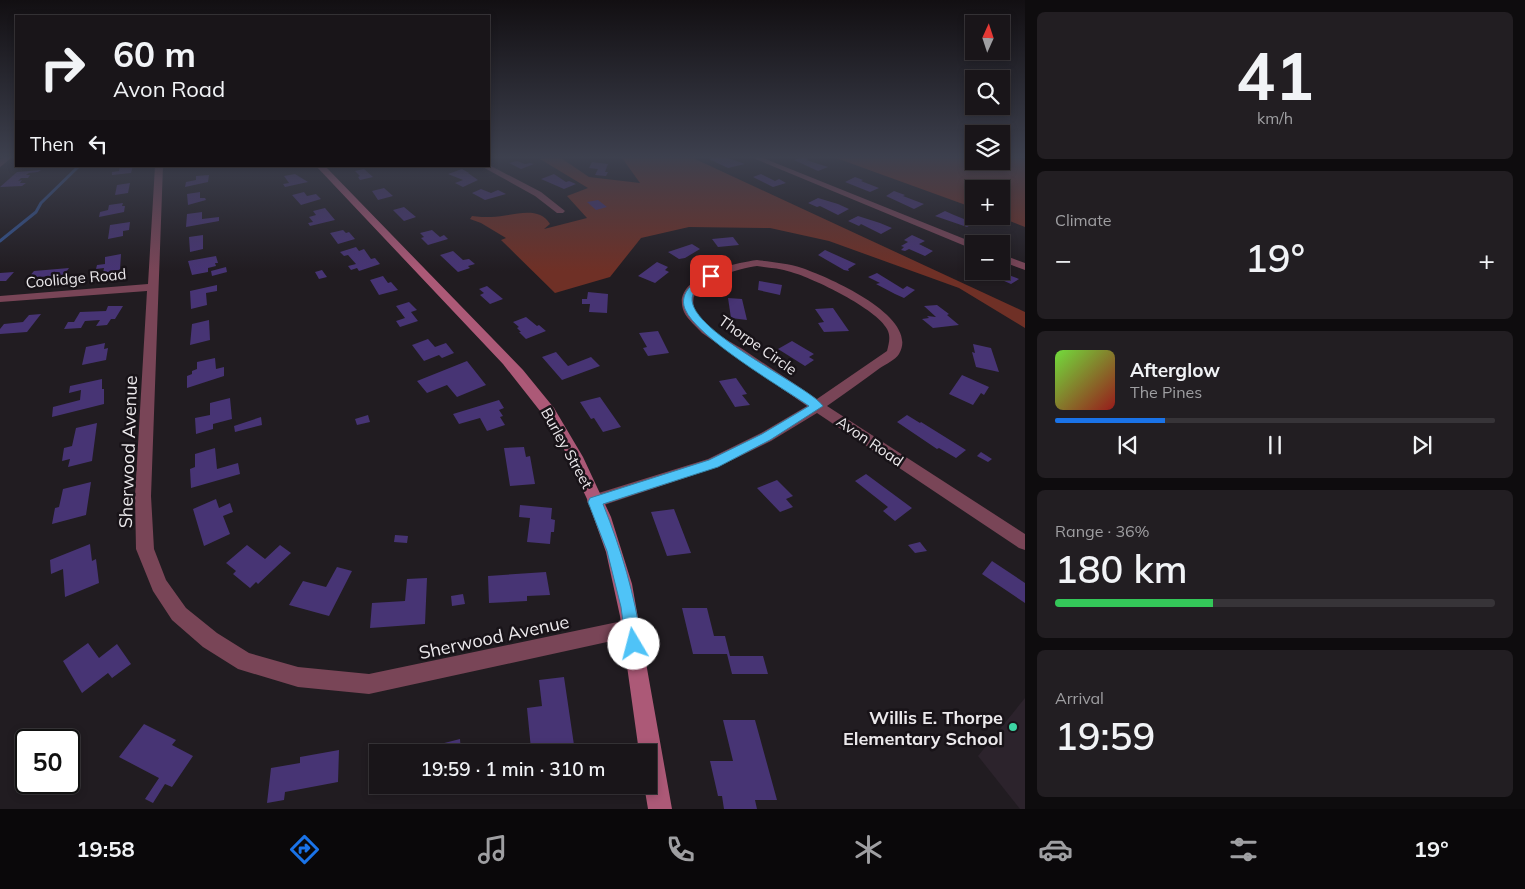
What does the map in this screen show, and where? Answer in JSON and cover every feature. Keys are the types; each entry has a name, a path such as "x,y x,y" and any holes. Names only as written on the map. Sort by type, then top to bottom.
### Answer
{"main road":[{"name":"Burley Street","path":"349,196 514,368 550,414 585,476 614,551 629,607 660,809"}],"street":[{"name":"Sherwood Avenue","path":"158,196 143,496 146,549 159,585 179,614 210,640 245,662 298,677 369,684 632,628"},
{"path":"540,196 560,211"},
{"path":"850,196 965,242"},
{"path":"1010,260 1025,266"},
{"name":"Thorpe Circle","path":"741,265 772,265 804,272 867,304 881,314 895,333 897,345 894,353 817,406 706,330 695,319 689,308 688,297 692,289 702,281 741,265"},
{"name":"Coolidge Road","path":"0,299 154,287"},
{"path":"595,502 713,464 766,437 817,406"},
{"name":"Avon Road","path":"817,406 1025,543"}],"shaded area":[{"path":"567,196 774,196 1025,312 1025,328 959,288 829,241 770,228 689,227 641,238 610,277 555,293 501,240 506,238 481,223 470,219 472,216 491,217 531,213 545,218 550,224 544,229 587,218"},
{"path":"940,196 965,196 965,205"},
{"path":"1010,196 1025,196 1025,227 1010,221"},
{"name":"Willis E. Thorpe Elementary School","path":"1025,698 1025,809 1020,809 978,756"}],"building":[{"path":"187,196 200,196 200,198 205,198 206,200 188,205"},
{"path":"293,196 318,196 321,199 301,205"},
{"path":"375,196 393,196 378,200"},
{"path":"477,196 500,196 485,200"},
{"path":"886,196 903,196 924,204 914,209"},
{"path":"818,198 849,209 838,215 820,206 817,207 808,203"},
{"path":"598,200 607,207 596,210 587,202"},
{"path":"123,203 122,206 125,206 124,212 99,217 100,212 108,210 109,205"},
{"path":"404,207 416,217 404,221 393,210"},
{"path":"325,208 335,220 310,226 308,223 313,222 309,217 316,215 313,211"},
{"path":"945,211 965,219 965,225 970,225 967,227 935,216"},
{"path":"202,212 202,219 219,217 219,221 186,227 187,214"},
{"path":"858,216 892,228 881,234 861,224 859,226 848,221"},
{"path":"130,222 129,230 123,231 123,236 108,239 110,225"},
{"path":"343,230 346,233 349,232 355,239 338,244 330,233"},
{"path":"432,230 440,237 444,235 448,239 428,245 421,238 424,237 420,233"},
{"path":"203,235 203,249 190,252 189,237"},
{"path":"912,235 925,241 919,244 933,251 925,256 909,249 901,250 904,247 901,246 908,242 904,240"},
{"path":"733,237 739,245 718,247 712,239"},
{"path":"692,244 700,249 685,258 679,259 668,252"},
{"path":"356,247 359,251 364,249 371,259 375,258 380,264 359,271 357,268 351,270 348,266 356,264 348,255 344,256 340,252"},
{"path":"825,250 856,264 848,269 849,271 844,270 818,255"},
{"path":"453,251 463,260 469,259 475,264 458,272 440,255"},
{"path":"121,254 120,270 103,273 104,268 96,269 97,265 105,264 105,257"},
{"path":"216,256 218,263 215,263 216,266 208,268 208,272 192,275 188,261"},
{"path":"657,262 668,267 665,270 669,272 655,283 638,276"},
{"path":"226,267 227,272 212,276 211,271"},
{"path":"69,268 64,275 28,278 34,271"},
{"path":"322,270 327,277 319,279 315,272"},
{"path":"14,272 6,281 0,281 0,273"},
{"path":"877,273 903,289 907,286 915,290 904,298 895,294 876,284 880,283 868,277"},
{"path":"383,276 388,283 391,282 398,290 379,295 370,280"},
{"path":"1010,276 1019,279 1011,284 1002,280 1010,280"},
{"path":"759,281 782,285 780,295 758,290"},
{"path":"217,285 217,291 206,293 207,305 191,309 190,291"},
{"path":"487,286 503,299 490,304 480,295 484,293 479,289"},
{"path":"588,292 608,294 607,313 589,312 590,304 582,304 582,299 587,299"},
{"path":"728,298 742,299 747,320 731,318"},
{"path":"409,302 417,310 411,312 418,321 400,327 396,321 405,318 396,306"},
{"path":"937,305 959,325 933,328 922,319 929,318 927,316 936,317 924,306"},
{"path":"108,306 123,306 115,319 111,319 107,325 96,326 100,320 85,321 81,328 64,329 68,322 74,322 80,312 106,311"},
{"path":"833,308 849,331 824,332 818,323 824,322 815,309"},
{"path":"41,314 27,332 0,334 0,329 4,324 23,322 29,315"},
{"path":"526,317 546,331 526,339 519,332 521,332 517,328 519,327 513,322"},
{"path":"209,320 210,340 190,345 192,324"},
{"path":"658,331 669,353 648,356 643,348 647,347 639,333"},
{"path":"428,339 435,347 446,343 454,353 442,358 439,355 424,361 412,345"},
{"path":"792,341 814,354 809,357 814,360 805,366 778,349"},
{"path":"105,343 104,349 108,348 106,360 82,365 86,347"},
{"path":"973,344 991,348 999,372 976,367 972,352 975,353"},
{"path":"556,352 568,366 591,357 600,366 562,380 542,357"},
{"path":"215,358 216,369 224,367 224,376 187,388 187,376 197,369 197,362"},
{"path":"467,361 486,385 457,397 447,385 427,393 417,381"},
{"path":"962,375 989,387 984,395 981,393 973,405 949,394"},
{"path":"736,378 747,394 742,395 750,405 735,407 719,381"},
{"path":"102,379 104,404 52,417 53,407 80,400 81,390 69,393 70,386"},
{"path":"600,397 621,427 603,432 594,418 591,419 580,402"},
{"path":"230,398 232,419 213,424 213,429 196,434 195,418 210,415 210,403"},
{"path":"499,400 504,408 499,410 503,416 500,417 505,425 487,431 480,418 459,424 453,414"},
{"path":"368,415 370,422 357,425 355,419"},
{"path":"907,415 966,450 956,458 939,448 937,449 897,422"},
{"path":"261,417 262,425 235,432 234,426"},
{"path":"97,423 92,461 68,467 70,459 62,461 64,448 72,446 76,428"},
{"path":"524,447 526,457 530,456 535,484 510,486 504,448"},
{"path":"215,448 217,469 238,463 240,474 191,488 190,469 195,467 195,454"},
{"path":"981,452 992,459 988,462 977,456"},
{"path":"866,474 912,508 895,521 883,511 888,507 855,481"},
{"path":"777,480 793,496 786,499 793,507 780,512 757,488"},
{"path":"91,482 86,515 52,524 55,508 59,507 63,489"},
{"path":"216,499 219,508 230,503 233,512 223,516 230,534 204,546 193,509"},
{"path":"520,505 552,508 551,519 555,520 550,544 527,542 530,518 519,517"},
{"path":"674,509 691,553 667,556 651,512"},
{"path":"395,535 408,536 407,543 394,542"},
{"path":"920,542 927,551 915,553 908,545"},
{"path":"90,544 92,561 96,559 99,583 65,597 63,569 51,574 50,560"},
{"path":"247,545 265,559 280,545 291,553 258,584 256,582 250,588 233,574 236,571 226,563"},
{"path":"992,561 1025,583 1025,603 982,574"},
{"path":"337,567 352,571 329,616 289,605 303,581 326,587"},
{"path":"546,572 550,595 527,596 527,601 489,603 488,576"},
{"path":"427,578 425,624 370,628 372,603 405,601 407,579"},
{"path":"463,594 465,604 452,606 451,596"},
{"path":"682,608 707,608 714,636 725,636 730,656 763,656 768,674 732,674 727,654 693,654"},
{"path":"88,643 99,658 117,644 131,664 112,678 108,673 82,693 63,661"},
{"path":"564,677 574,744 531,744 527,708 542,706 539,680"},
{"path":"723,720 755,720 777,800 755,800 757,809 724,809 722,796 718,796 710,761 733,761"},
{"path":"144,724 176,740 172,745 193,756 172,787 165,784 153,803 145,799 159,778 119,757"},
{"path":"460,739 460,744 440,744"},
{"path":"339,750 338,782 285,792 284,800 267,803 271,768 300,763 300,757"}],"waterway":[{"path":"0,241 36,212 41,203 48,196"}],"place":[{"name":"Willis E. Thorpe Elementary School","path":"1013,727"}],"route":[{"path":"634,644 629,607 614,551 595,502 713,464 766,437 817,406 728,346 706,330 695,319 689,308 688,297 692,289 711,276"}]}
